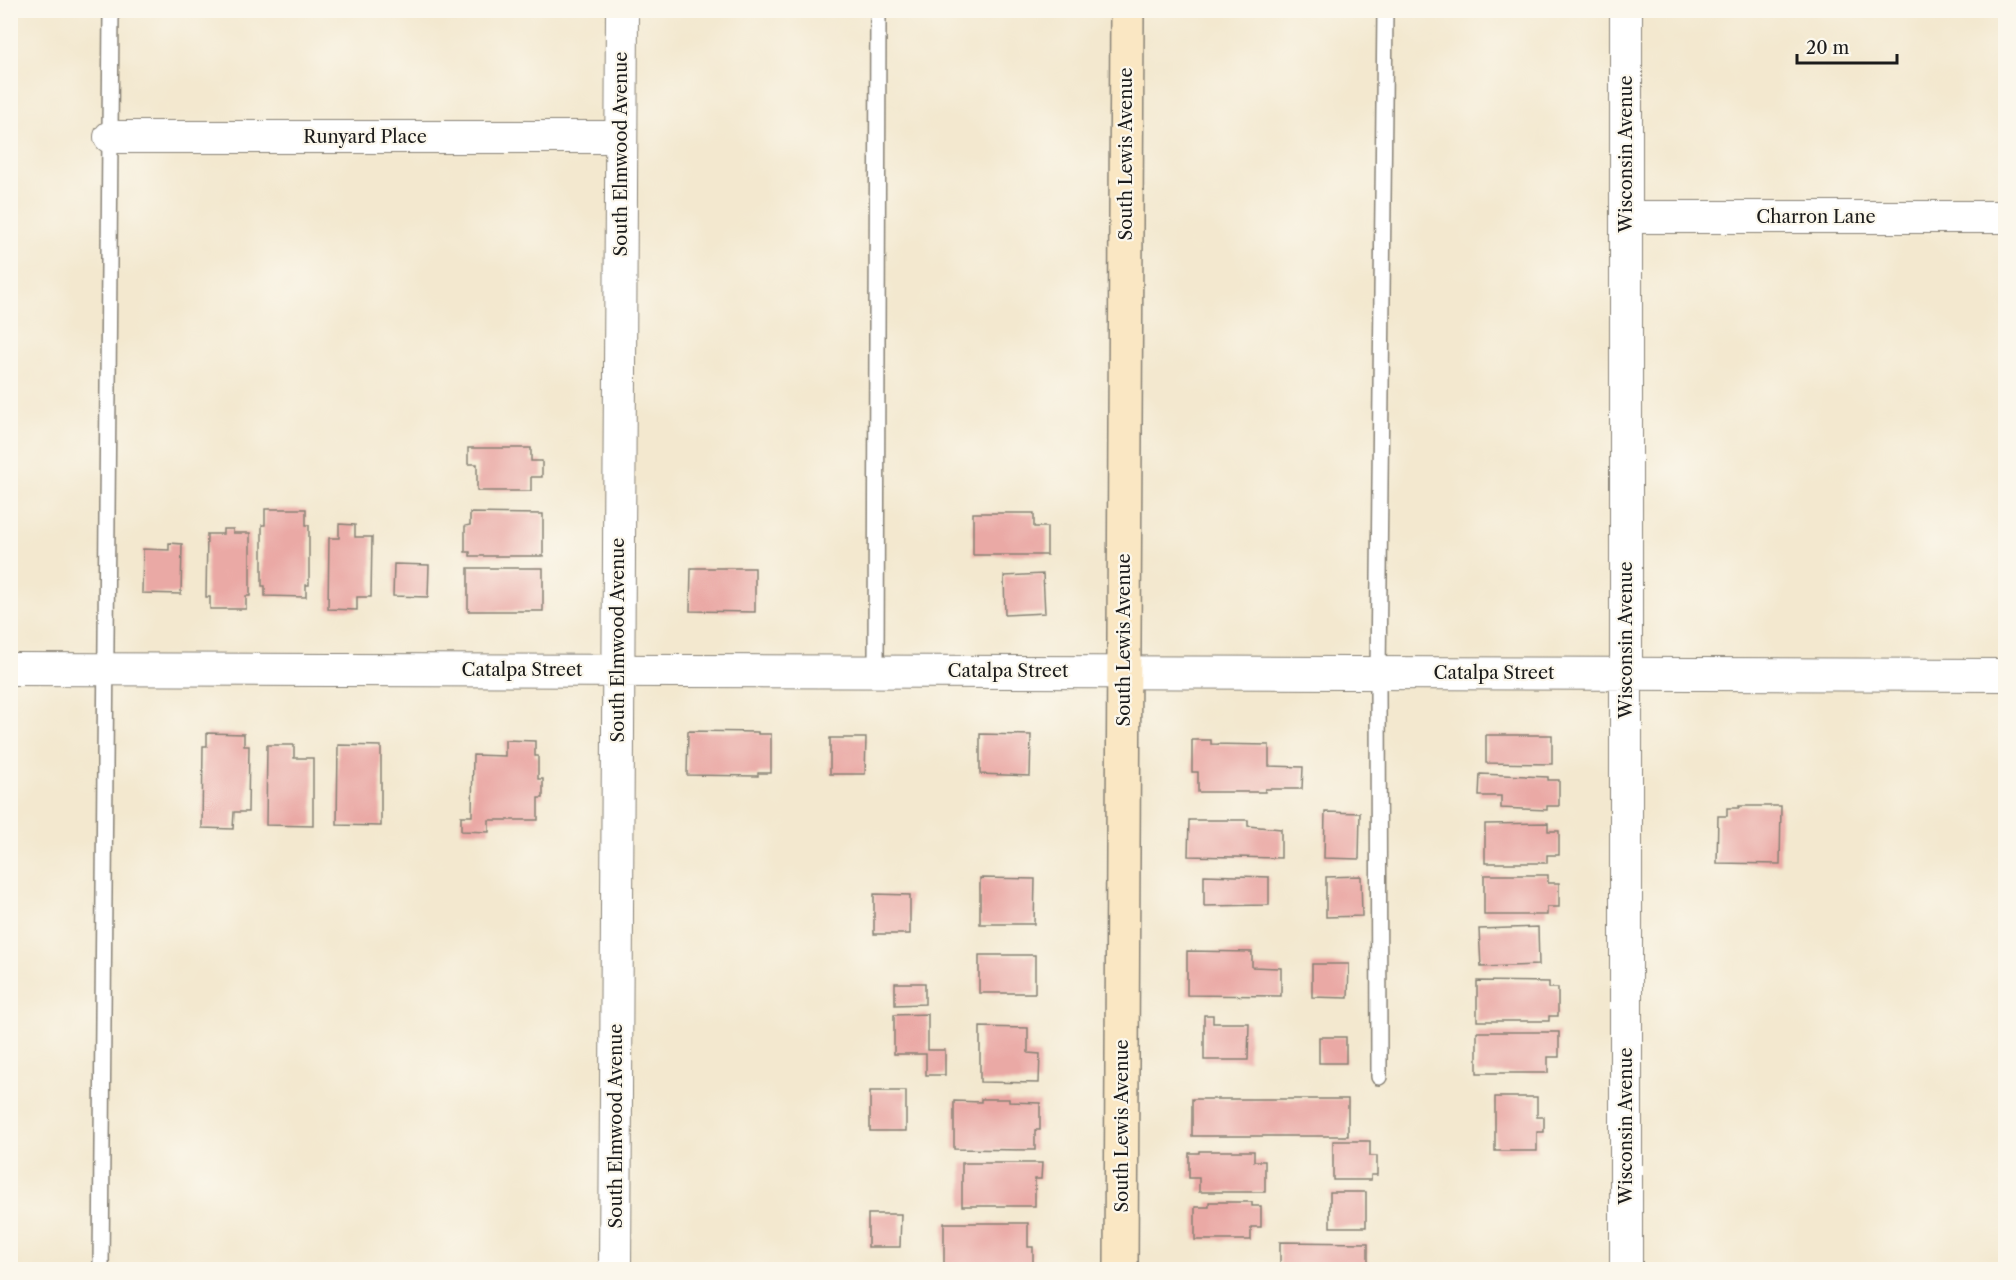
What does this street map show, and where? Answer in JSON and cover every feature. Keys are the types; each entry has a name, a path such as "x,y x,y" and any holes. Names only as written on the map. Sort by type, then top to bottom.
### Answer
{"main road":[{"name":"South Lewis Avenue","path":"1121,1269 1127,10"}],"street":[{"name":"South Elmwood Avenue","path":"615,1269 622,10"},
{"name":"Wisconsin Avenue","path":"1626,10 1626,1269"},
{"name":"Runyard Place","path":"110,137 621,137"},
{"name":"Charron Lane","path":"1626,217 2006,218"},
{"name":"Catalpa Street","path":"10,669 2006,675"}],"lane":[{"path":"101,1269 111,10"},
{"path":"876,671 878,10"},
{"path":"1379,1077 1378,673 1385,10"}],"building":[{"path":"468,448 531,448 531,461 542,461 542,477 531,477 531,491 477,491 477,464 468,464"},
{"path":"265,509 306,509 306,525 309,525 309,585 306,585 306,597 265,596 265,586 262,586 262,525 265,525"},
{"path":"470,513 543,514 543,556 470,556 470,552 465,552 465,526 470,525"},
{"path":"973,513 1034,513 1034,527 1047,527 1047,555 973,555"},
{"path":"339,524 355,525 355,537 372,537 371,597 357,597 357,610 328,609 329,538 339,538"},
{"path":"223,529 233,529 233,533 250,533 250,596 246,596 246,609 210,609 210,597 206,597 207,534 223,534"},
{"path":"169,543 182,544 181,594 142,593 143,549 169,550"},
{"path":"394,564 429,565 428,597 393,596"},
{"path":"468,568 543,568 543,611 468,611"},
{"path":"691,568 755,568 755,612 690,611"},
{"path":"1043,574 1045,613 1005,615 1004,576"},
{"path":"688,731 771,734 771,773 758,773 758,776 687,775"},
{"path":"207,733 244,734 244,746 249,746 248,812 234,812 233,829 202,828 203,746 207,746"},
{"path":"980,734 1031,735 1030,776 980,774"},
{"path":"1486,735 1552,735 1552,764 1486,763"},
{"path":"830,738 866,738 865,774 830,774"},
{"path":"505,740 535,741 535,756 538,756 538,779 543,779 543,798 538,798 538,820 489,820 489,832 461,831 461,816 472,816 473,755 505,756"},
{"path":"1192,740 1211,740 1211,744 1269,745 1269,766 1303,767 1302,789 1265,789 1265,792 1198,792 1198,772 1192,772"},
{"path":"267,745 294,745 294,758 313,758 313,826 266,825"},
{"path":"338,745 381,746 381,826 337,825"},
{"path":"1480,774 1548,777 1548,780 1559,780 1559,806 1547,806 1547,810 1501,808 1501,796 1479,796"},
{"path":"1739,806 1781,806 1780,864 1717,863 1718,816 1727,816 1727,808 1739,808"},
{"path":"1325,812 1360,813 1359,859 1324,858"},
{"path":"1189,820 1248,820 1248,826 1281,829 1281,858 1188,856"},
{"path":"1548,823 1548,831 1559,831 1559,855 1547,855 1547,863 1485,863 1485,824"},
{"path":"1204,875 1269,877 1269,905 1204,906"},
{"path":"1484,875 1548,875 1548,883 1559,883 1559,907 1547,907 1547,915 1484,915"},
{"path":"1361,876 1362,916 1326,917 1326,877"},
{"path":"980,878 1035,879 1034,924 980,924"},
{"path":"874,894 910,895 910,934 874,934"},
{"path":"1538,927 1539,965 1481,967 1479,929"},
{"path":"1187,951 1252,952 1252,967 1281,968 1281,996 1187,995"},
{"path":"979,955 1035,955 1035,993 979,993"},
{"path":"1312,964 1349,964 1348,998 1312,997"},
{"path":"1477,981 1549,982 1549,988 1558,988 1558,1016 1549,1016 1549,1021 1477,1021"},
{"path":"895,983 925,983 925,1004 895,1005"},
{"path":"928,1014 928,1050 945,1050 945,1075 926,1075 926,1054 894,1054 894,1015"},
{"path":"1204,1015 1213,1015 1213,1023 1249,1023 1248,1060 1204,1060"},
{"path":"980,1027 1028,1028 1028,1053 1040,1054 1039,1083 980,1082"},
{"path":"1477,1032 1559,1032 1559,1057 1548,1057 1548,1073 1477,1073"},
{"path":"1319,1037 1346,1037 1346,1063 1319,1063"},
{"path":"870,1091 906,1091 906,1131 870,1131"},
{"path":"1495,1097 1537,1097 1537,1117 1544,1117 1544,1132 1537,1132 1537,1151 1495,1151"},
{"path":"981,1099 1009,1099 1009,1102 1040,1103 1040,1130 1035,1130 1035,1150 954,1149 954,1101 981,1102"},
{"path":"1192,1099 1348,1099 1348,1136 1192,1136"},
{"path":"1333,1141 1370,1141 1370,1156 1377,1156 1377,1175 1371,1175 1371,1180 1333,1180"},
{"path":"1199,1151 1254,1151 1254,1161 1265,1161 1265,1192 1199,1192 1199,1178 1189,1178 1189,1153 1199,1153"},
{"path":"962,1163 1042,1163 1041,1179 1035,1179 1035,1206 962,1206"},
{"path":"1330,1192 1366,1192 1366,1227 1330,1227"},
{"path":"1209,1202 1252,1202 1252,1206 1261,1206 1261,1227 1251,1227 1251,1240 1195,1240 1195,1207 1209,1207"},
{"path":"868,1214 901,1214 900,1247 868,1247"},
{"path":"944,1223 1028,1223 1028,1247 1033,1247 1033,1270 944,1270"},
{"path":"1280,1242 1368,1243 1368,1270 1280,1270"}]}
